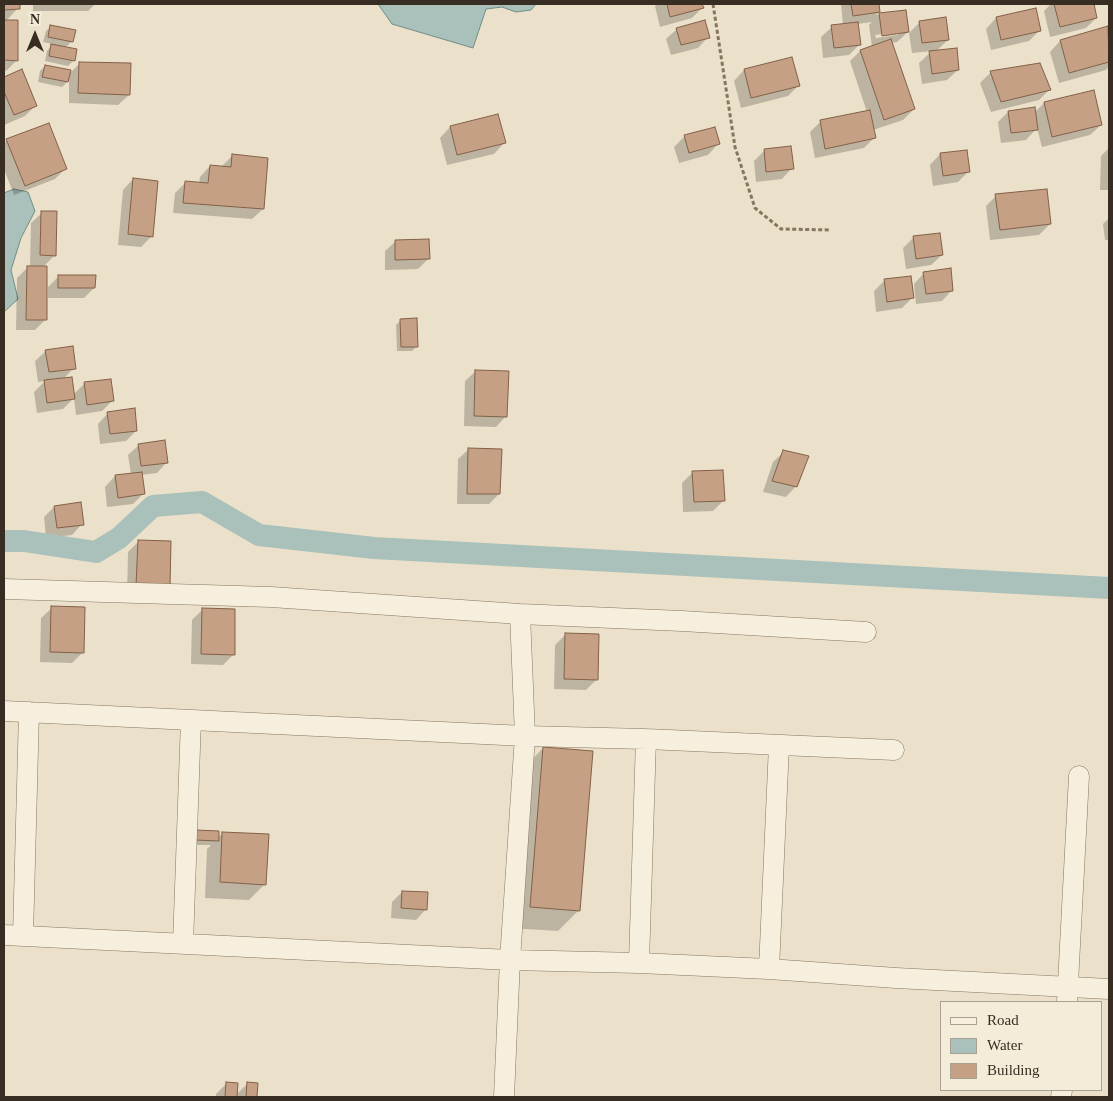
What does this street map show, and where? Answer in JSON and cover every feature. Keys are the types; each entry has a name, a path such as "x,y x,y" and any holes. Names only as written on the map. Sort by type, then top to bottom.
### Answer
{"street":[{"path":"4,589 271,597 520,614 866,632"},
{"path":"504,1097 510,960 525,736 520,614"},
{"path":"4,710 525,736 646,739 894,750"},
{"path":"29,712 14,936 510,960 769,969 896,978 1068,994 1109,988"},
{"path":"183,944 191,720"},
{"path":"639,963 646,739"},
{"path":"769,969 778,745"},
{"path":"1068,994 1079,776"}],"path":[{"path":"713,4 735,147 755,208 781,229 831,230"}],"water":[{"path":"378,4 536,4 531,10 516,12 502,7 486,9 473,48 392,24"},
{"path":"14,189 28,192 35,211 21,238 11,270 18,299 4,312 4,193"}],"building":[{"path":"4,4 20,4 20,9 4,10"},
{"path":"667,4 702,4 704,8 670,17"},
{"path":"851,4 879,4 880,12 853,16"},
{"path":"1054,4 1094,4 1097,18 1060,27"},
{"path":"1036,8 1041,31 1001,40 996,17"},
{"path":"906,10 909,32 882,36 879,13"},
{"path":"946,17 949,40 922,43 919,21"},
{"path":"4,20 18,20 18,61 4,60"},
{"path":"705,20 710,38 681,45 676,28"},
{"path":"858,22 861,45 834,48 831,25"},
{"path":"50,25 76,30 73,42 48,37"},
{"path":"1108,26 1109,62 1069,73 1060,40"},
{"path":"891,39 915,109 884,120 860,50"},
{"path":"51,44 77,49 75,61 49,56"},
{"path":"957,48 959,70 932,74 929,51"},
{"path":"792,57 800,86 751,98 744,69"},
{"path":"79,62 131,63 130,95 78,93"},
{"path":"1040,63 1051,90 1001,102 990,71"},
{"path":"45,65 71,70 68,82 42,77"},
{"path":"22,69 37,106 14,115 4,92 4,77"},
{"path":"1094,90 1102,125 1052,137 1044,102"},
{"path":"1035,107 1038,130 1011,133 1008,111"},
{"path":"870,110 876,138 825,149 820,120"},
{"path":"498,114 506,143 457,155 450,126"},
{"path":"49,123 67,169 25,186 6,139"},
{"path":"715,127 720,144 689,153 684,135"},
{"path":"791,146 794,169 766,172 764,149"},
{"path":"967,150 970,172 943,176 940,153"},
{"path":"232,154 268,158 264,209 183,203 185,181 208,183 210,165 231,167"},
{"path":"133,178 158,181 153,237 128,234"},
{"path":"1047,189 1051,224 1000,230 995,194"},
{"path":"41,211 57,211 56,256 40,255"},
{"path":"940,233 943,255 916,259 913,236"},
{"path":"429,239 430,259 395,260 395,240"},
{"path":"27,266 47,266 47,320 26,320"},
{"path":"951,268 953,291 926,294 923,272"},
{"path":"58,275 96,275 95,288 58,288"},
{"path":"911,276 914,298 887,302 884,279"},
{"path":"417,318 418,347 401,347 400,319"},
{"path":"73,346 76,369 49,372 45,350"},
{"path":"475,370 509,371 507,417 474,416"},
{"path":"72,377 75,399 47,403 44,380"},
{"path":"111,379 114,401 87,405 84,382"},
{"path":"135,408 137,431 110,434 107,412"},
{"path":"165,440 168,463 141,466 138,444"},
{"path":"468,448 502,449 500,494 467,494"},
{"path":"783,450 809,456 797,487 772,481"},
{"path":"723,470 725,501 694,502 692,471"},
{"path":"142,472 145,494 118,498 115,475"},
{"path":"81,502 84,525 57,528 54,506"},
{"path":"138,540 171,541 170,587 136,586"},
{"path":"51,606 85,607 84,653 50,652"},
{"path":"202,608 235,609 235,655 201,654"},
{"path":"565,633 599,634 598,680 564,679"},
{"path":"543,747 593,751 580,911 530,907"},
{"path":"195,830 219,831 219,841 195,840"},
{"path":"222,832 269,834 266,885 220,882"},
{"path":"402,891 428,892 427,910 401,908"},
{"path":"226,1082 238,1083 237,1097 225,1097"},
{"path":"247,1082 258,1083 257,1097 246,1097"}],"waterway":[{"path":"4,541 24,541 96,552 119,538 153,506 202,502 259,535 374,548 1109,588"}]}
